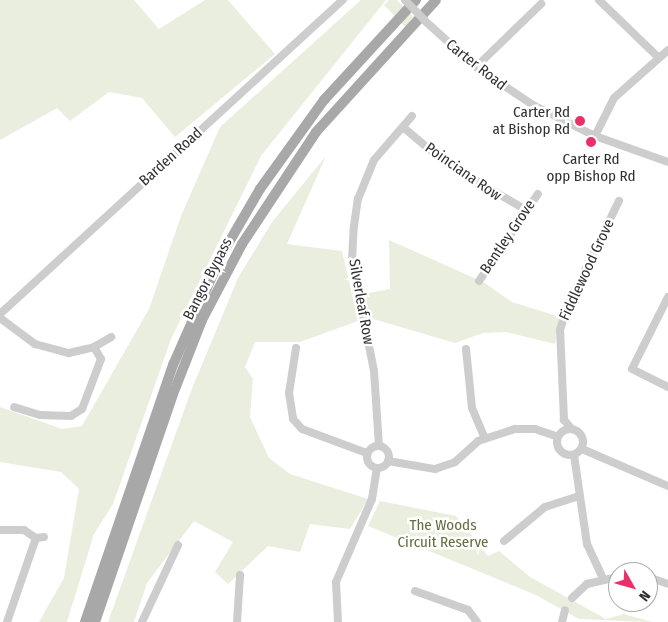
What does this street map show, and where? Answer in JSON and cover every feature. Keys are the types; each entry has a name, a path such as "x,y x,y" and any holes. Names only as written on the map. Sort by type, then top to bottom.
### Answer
{"main road":[{"name":"Bangor Bypass","path":"85,622 173,365 221,256 260,189 318,108 416,0"},
{"name":"Bangor Bypass","path":"95,622 175,389 202,320 242,244 282,176 316,132 436,0"}],"street":[{"name":"Barden Road","path":"0,316 343,0"},
{"name":"Carter Road","path":"405,0 424,20 476,67 532,105 595,136 668,162"},
{"path":"599,0 657,56"},
{"path":"476,67 541,4"},
{"path":"595,136 614,98 657,56 668,50"},
{"name":"Silverleaf Row","path":"379,446 374,371 352,260 354,226 358,199 374,160 412,116"},
{"name":"Poinciana Row","path":"403,127 442,161 526,210"},
{"name":"Bentley Grove","path":"479,281 538,194"},
{"name":"Fiddlewood Grove","path":"571,428 564,420 560,330 568,306 619,201"},
{"path":"668,297 632,369 668,387"},
{"path":"0,316 20,336 44,347 69,352 94,347 111,337"},
{"path":"14,407 40,415 71,416 82,409 101,359 94,347"},
{"path":"296,348 288,393 293,419 302,429 367,453"},
{"path":"466,349 472,408 485,438"},
{"path":"338,622 336,582 372,499 377,468 388,461 425,469 445,467 485,438 524,428 558,437 571,428 581,434 582,449"},
{"path":"558,437 559,450 574,455"},
{"path":"367,453 379,446 388,452 388,461"},
{"path":"574,455 582,449"},
{"path":"582,449 668,486"},
{"path":"367,453 368,462 377,468"},
{"path":"574,455 578,496 587,544 602,579"},
{"path":"504,541 546,507 578,496"},
{"path":"0,530 24,530 40,538 7,622"},
{"path":"142,622 178,545"},
{"path":"238,622 240,575"},
{"path":"572,598 587,584 608,578"},
{"path":"415,591 468,610 477,622"},
{"path":"562,622 565,610"}],"green space":[{"path":"0,0 134,0 159,29 205,0 228,0 275,54 175,137 142,98 109,92 70,121 57,108 0,140"},
{"path":"361,0 386,0 261,156 171,339 113,504 94,534 67,622 39,622 64,578 79,489 61,472 0,462 0,407 62,429 82,426 149,309 181,216 220,127"},
{"path":"389,0 397,0 420,24 411,33 384,5"},
{"path":"326,156 287,244 342,251 358,321 300,342 255,342 245,367 253,379 250,417 269,458 290,474 368,499 350,529 310,524 300,552 268,546 228,584 215,572 233,542 194,521 147,583 134,622 108,622 191,391 238,278 272,222"},
{"path":"389,240 483,282 512,302 560,317 555,344 506,332 483,333 455,343 370,318 363,294 390,289"},
{"name":"The Woods Circuit Reserve","path":"380,501 456,516 488,556 499,551 530,577 606,619 624,614 652,622 579,619 536,595 368,526"}],"place":[{"name":"Carter Rd at Bishop Rd","path":"580,121"},
{"name":"Carter Rd opp Bishop Rd","path":"591,142"}]}
